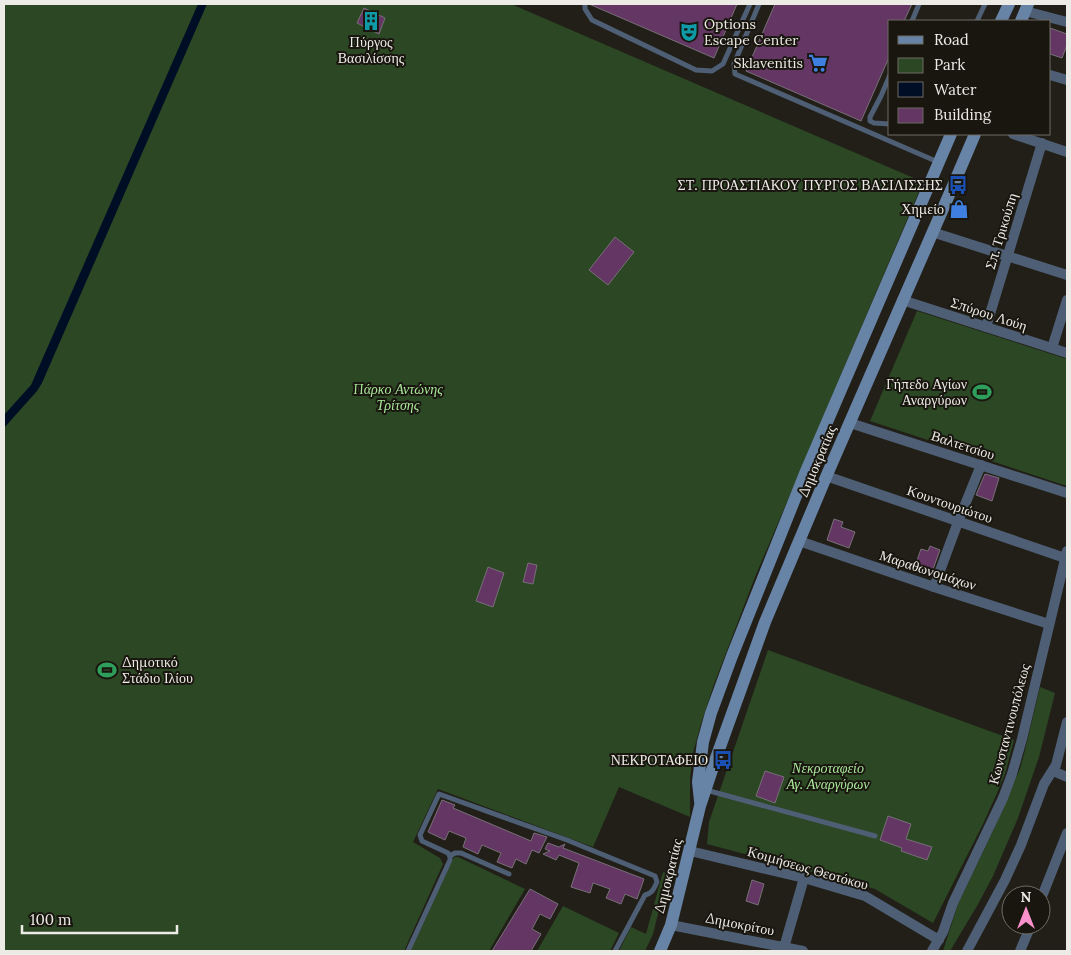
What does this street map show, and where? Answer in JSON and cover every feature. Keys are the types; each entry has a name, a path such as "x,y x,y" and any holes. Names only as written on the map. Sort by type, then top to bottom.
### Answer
{"main road":[{"path":"1001,20 1009,4"},
{"name":"Δημοκρατίας","path":"700,806 698,782 701,750 718,693 806,471 951,135"},
{"name":"Δημοκρατίας","path":"660,951 671,925 705,790 765,622 798,541 974,135"}],"street":[{"path":"1024,12 1067,22"},
{"path":"1051,75 1067,80"},
{"path":"1017,135 1067,152"},
{"name":"Σπ. Τρικούπη","path":"986,327 1042,143"},
{"path":"932,232 1067,275"},
{"name":"Σπύρου Λούη","path":"902,300 1067,353"},
{"path":"1052,348 1067,300"},
{"name":"Βαλτετσίου","path":"850,423 1067,493"},
{"path":"934,587 981,465"},
{"name":"Κουντουριώτου","path":"826,476 958,522 1066,555"},
{"name":"Μαραθωνομάχων","path":"798,541 1049,624"},
{"name":"Κωνσταντινουπόλεως","path":"932,951 946,925 953,903 1003,798 1012,774 1066,555"},
{"path":"967,951 1005,880 1044,784 1056,765 1067,722"},
{"path":"1053,771 1067,777"},
{"path":"1047,885 1067,833"},
{"name":"Κοιμήσεως Θεοτόκου","path":"690,850 804,878 866,896 939,940"},
{"path":"784,949 804,878"},
{"name":"Δημοκρίτου","path":"671,925 784,949 804,951"},
{"path":"1020,951 1026,935"},
{"path":"939,940 939,951"}],"lane":[{"path":"584,4 584,10 592,20 696,70 712,71 724,64 750,4"},
{"path":"759,4 734,64 734,74 939,162"},
{"path":"912,20 919,4"},
{"path":"978,20 985,4"},
{"path":"888,80 870,117 870,121 874,123 888,124"},
{"path":"705,790 875,836"},
{"path":"450,856 448,853 422,841 420,838 439,794 567,840 655,876 657,882 652,892 645,895 615,951"},
{"path":"450,856 461,854 509,874"},
{"path":"408,951 450,860 450,856"}],"green space":[{"name":"Πάρκο Αντώνης Τρίτσης","path":"4,4 511,4 923,182 755,577 713,687 693,753 690,778 690,817 619,787 593,847 438,789 413,842 440,858 443,864 404,951 4,951"},
{"name":"Γήπεδο Αγίων Αναργύρων","path":"917,311 1067,359 1067,486 870,421"},
{"name":"Νεκροταφείο Αγ. Αναργύρων","path":"768,650 1014,740 1005,774 998,791 933,923 875,889 707,844 709,822"},
{"path":"1040,687 1055,693 1039,757 1018,818 993,876 977,906 950,951 943,951 958,904 1020,769"},
{"path":"455,857 525,889 489,951 413,951 411,950"},
{"path":"663,872 668,874 653,934 645,951 619,951 631,927 646,934"},
{"path":"563,906 619,933 610,951 537,951"}],"water":[{"path":"198,4 207,4 42,383 4,428 4,415 31,385"}],"building":[{"name":"Options Escape Center","path":"589,4 737,4 714,58"},
{"name":"Sklavenitis","path":"775,4 912,4 904,20 888,20 888,60 861,121 746,71"},
{"name":"Πύργος Βασιλίσσης","path":"364,8 385,18 379,34 357,23"},
{"path":"1051,28 1067,34 1067,45 1062,58 1051,54"},
{"path":"615,237 634,252 608,285 589,270"},
{"path":"985,474 999,478 992,501 976,495"},
{"path":"834,519 843,522 841,527 855,532 849,548 827,540"},
{"path":"930,546 940,550 932,572 915,566 921,549 928,551"},
{"path":"528,563 537,565 533,584 523,582"},
{"path":"488,567 504,573 493,607 476,601"},
{"path":"765,771 784,777 775,803 756,796"},
{"path":"442,800 455,805 453,808 531,841 534,833 547,837 539,853 532,850 526,864 516,859 512,868 497,862 501,853 482,845 478,854 463,847 466,838 449,831 445,840 428,832"},
{"path":"888,816 911,824 906,839 932,847 927,860 901,851 902,848 880,840"},
{"path":"548,843 559,847 565,844 563,848 644,879 637,899 625,894 621,904 606,898 610,889 593,883 590,893 571,887 579,863 559,855 556,860 543,854 550,851 545,849"},
{"path":"752,880 764,884 758,905 746,901"},
{"path":"530,889 558,904 550,919 540,914 532,929 541,934 531,951 492,951"}],"place":[{"name":"Πύργος Βασιλίσσης","path":"371,21"},
{"name":"Options Escape Center","path":"689,32"},
{"name":"Sklavenitis","path":"818,63"},
{"name":"ΣΤ. ΠΡΟΑΣΤΙΑΚΟΥ ΠΥΡΓΟΣ ΒΑΣΙΛΙΣΣΗΣ","path":"958,185"},
{"name":"Χημείο","path":"959,209"},
{"name":"Γήπεδο Αγίων Αναργύρων","path":"982,392"},
{"name":"Δημοτικό Στάδιο Ιλίου","path":"107,670"},
{"name":"ΝΕΚΡΟΤΑΦΕΙΟ","path":"723,760"}]}
